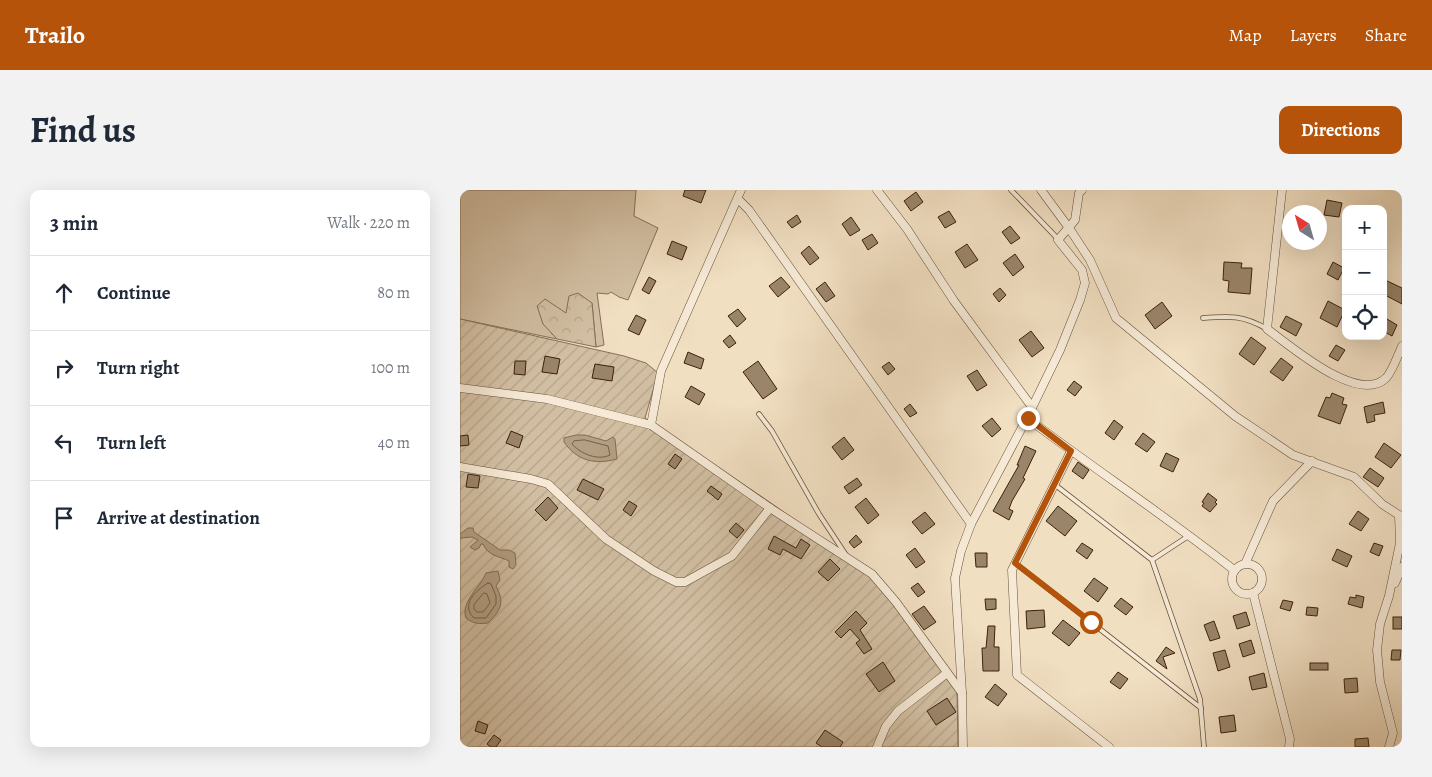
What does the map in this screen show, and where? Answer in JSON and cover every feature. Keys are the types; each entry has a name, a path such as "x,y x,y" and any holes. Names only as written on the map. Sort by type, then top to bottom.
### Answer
{"street":[{"path":"651,425 661,371 741,190"},
{"path":"877,190 907,229 954,301 1032,407"},
{"path":"1041,190 1090,260 1116,318 1235,416 1293,455 1312,460 1354,477 1382,504 1401,516 1400,543 1389,596 1380,624 1377,650 1380,682 1393,733 1389,747"},
{"path":"963,747 962,693 955,578 960,551 971,524 1028,418 1060,350 1080,300 1085,283 1082,270 1058,240 1075,220 1079,193 1082,190"},
{"path":"1282,190 1267,330 1337,378 1360,385 1373,385 1386,378 1402,346"},
{"path":"738,199 753,216 971,524"},
{"path":"460,388 547,399 651,425 770,508 872,574 884,587 962,693"},
{"path":"1028,418 1071,451 1190,535 1234,570"},
{"path":"1071,451 1012,570 1017,675 1109,747"},
{"path":"1245,564 1273,501 1312,460"},
{"path":"460,467 531,479 548,484 606,539 654,571 676,582 685,582 732,556 770,508"},
{"path":"1245,564 1254,565 1261,572 1262,582 1260,587 1253,593 1243,594 1235,588 1232,580 1234,570 1245,564"},
{"path":"1389,596 1402,567"},
{"path":"1253,593 1290,739 1289,747"},
{"path":"877,747 886,726 898,711 947,673"},
{"path":"1393,733 1402,736"}],"lane":[{"path":"1011,190 1058,240"},
{"path":"1202,318 1229,316 1252,320 1267,330"},
{"path":"760,414 772,431 819,514 849,558"},
{"path":"1054,484 1152,560 1200,699 1204,747"},
{"path":"1152,560 1190,535"},
{"path":"1015,563 1201,708"}],"green space":[{"path":"460,190 636,190 634,216 658,228 628,300 611,292 608,294 597,293 604,345 596,347 592,303 566,313 551,333 557,339 460,319"},
{"path":"578,293 592,303 596,347 557,339 543,324 537,306 545,299 566,313 569,296"},
{"path":"460,319 624,356 646,363 658,373 645,418 870,572 957,690 958,747 460,747"}],"water":[{"path":"585,435 606,441 613,437 615,439 617,459 601,462 587,460 575,454 564,442 564,438"},
{"path":"468,528 473,528 474,532 500,550 509,550 515,553 516,565 513,569 509,567 509,561 491,553 483,544 475,550 470,547 478,540 472,537 460,538 460,534"},
{"path":"498,571 500,580 496,586 501,602 499,610 488,623 477,623 469,620 466,618 465,612 469,600 486,573"}],"building":[{"path":"685,190 706,190 701,203 683,196"},
{"path":"916,192 923,202 911,211 904,201"},
{"path":"1327,200 1342,203 1339,217 1327,215"},
{"path":"949,211 956,222 945,228 938,217"},
{"path":"797,215 801,222 792,228 787,222"},
{"path":"851,217 860,230 850,236 842,224"},
{"path":"1010,226 1020,238 1011,244 1002,232"},
{"path":"872,234 878,243 868,250 862,240"},
{"path":"672,241 687,247 682,260 667,254"},
{"path":"967,244 978,260 965,268 955,252"},
{"path":"809,246 819,258 810,265 801,253"},
{"path":"1015,254 1024,267 1013,276 1003,263"},
{"path":"1224,262 1242,263 1241,268 1252,268 1250,294 1228,292 1229,281 1223,280"},
{"path":"1333,262 1342,267 1338,280 1327,274"},
{"path":"649,277 656,281 649,294 642,290"},
{"path":"781,277 790,287 778,297 769,286"},
{"path":"1387,281 1402,288 1402,304 1387,296"},
{"path":"825,282 835,296 826,302 816,289"},
{"path":"1000,288 1006,295 999,302 993,294"},
{"path":"1328,301 1342,308 1342,316 1337,327 1320,318"},
{"path":"1162,302 1172,316 1155,329 1145,315"},
{"path":"738,309 746,319 737,327 728,316"},
{"path":"636,315 646,320 639,335 628,330"},
{"path":"1286,316 1302,324 1296,336 1280,327"},
{"path":"1387,319 1397,325 1392,336 1387,333"},
{"path":"1031,331 1044,348 1032,357 1019,340"},
{"path":"730,335 736,343 729,348 723,341"},
{"path":"1251,337 1266,348 1254,365 1239,354"},
{"path":"1336,345 1345,350 1338,361 1329,356"},
{"path":"688,352 704,359 701,369 684,363"},
{"path":"545,356 560,359 557,374 542,372"},
{"path":"1281,358 1293,367 1283,381 1270,372"},
{"path":"515,361 526,361 525,375 514,374"},
{"path":"758,361 777,389 763,399 743,372"},
{"path":"889,362 895,369 888,375 882,367"},
{"path":"595,364 614,367 612,381 592,378"},
{"path":"977,370 987,385 977,391 967,376"},
{"path":"1074,381 1082,387 1075,396 1067,390"},
{"path":"691,386 705,394 699,405 685,397"},
{"path":"1332,393 1344,398 1342,404 1347,405 1340,424 1318,416 1326,397 1330,398"},
{"path":"1383,402 1385,413 1374,415 1375,421 1367,423 1364,407"},
{"path":"910,404 917,413 910,417 904,409"},
{"path":"992,418 1001,429 992,437 982,426"},
{"path":"1114,420 1123,427 1114,440 1105,433"},
{"path":"511,431 523,436 519,448 506,443"},
{"path":"1143,433 1155,442 1147,452 1135,444"},
{"path":"468,435 469,445 460,446 460,436"},
{"path":"844,437 854,450 842,460 832,447"},
{"path":"1384,443 1401,455 1391,468 1375,457"},
{"path":"1025,446 1036,451 1023,478 1025,479 1012,501 1009,509 1013,511 1009,520 993,511 1019,465 1017,465"},
{"path":"1166,453 1179,459 1173,472 1160,466"},
{"path":"675,454 682,459 675,469 668,464"},
{"path":"1078,462 1089,470 1083,479 1072,471"},
{"path":"1370,468 1384,478 1378,487 1363,477"},
{"path":"468,474 480,476 478,488 466,487"},
{"path":"857,478 862,485 849,494 844,487"},
{"path":"583,479 604,489 598,500 577,490"},
{"path":"711,486 722,494 718,500 707,491"},
{"path":"1208,493 1217,500 1215,502 1217,504 1210,512 1202,506 1204,503 1202,502"},
{"path":"548,497 558,508 546,521 535,510"},
{"path":"866,498 879,515 868,524 855,507"},
{"path":"629,501 637,506 631,516 623,510"},
{"path":"1058,506 1077,521 1065,536 1046,521"},
{"path":"1358,511 1369,519 1361,531 1349,524"},
{"path":"925,512 935,524 922,534 912,522"},
{"path":"736,523 744,530 737,538 729,531"},
{"path":"856,535 862,542 854,548 849,542"},
{"path":"774,536 796,548 801,539 810,545 801,559 783,549 780,555 768,549"},
{"path":"1082,543 1093,550 1087,559 1076,551"},
{"path":"1374,543 1383,546 1379,556 1370,552"},
{"path":"915,548 925,562 916,568 906,555"},
{"path":"1337,549 1352,556 1347,567 1332,560"},
{"path":"975,553 987,553 987,567 976,567"},
{"path":"830,559 840,569 828,581 818,572"},
{"path":"1094,578 1108,588 1098,602 1084,591"},
{"path":"918,583 925,592 918,597 911,588"},
{"path":"1356,595 1364,597 1362,608 1348,604 1350,597 1356,598"},
{"path":"1121,598 1133,607 1126,615 1114,606"},
{"path":"985,599 996,599 996,609 986,610"},
{"path":"1283,600 1293,602 1290,611 1280,608"},
{"path":"924,606 936,622 924,630 912,614"},
{"path":"1307,607 1318,608 1317,616 1306,615"},
{"path":"1044,610 1045,627 1027,629 1026,611"},
{"path":"856,611 867,623 860,630 872,649 864,654 856,643 860,640 850,629 841,638 835,632"},
{"path":"1246,612 1250,625 1237,629 1233,616"},
{"path":"1393,617 1402,617 1402,629 1393,629"},
{"path":"1063,620 1080,633 1069,646 1052,633"},
{"path":"1214,621 1220,638 1210,641 1204,625"},
{"path":"988,626 995,626 994,647 999,647 999,671 983,671 982,648 986,648"},
{"path":"1251,640 1255,653 1243,657 1239,644"},
{"path":"1166,647 1175,653 1163,657 1167,669 1156,661"},
{"path":"1225,650 1230,667 1218,671 1213,653"},
{"path":"1392,650 1401,650 1400,660 1391,660"},
{"path":"883,662 895,681 879,692 866,674"},
{"path":"1310,663 1328,663 1328,670 1310,670"},
{"path":"1118,672 1128,679 1120,689 1110,682"},
{"path":"1264,673 1267,687 1252,690 1249,677"},
{"path":"1357,678 1358,692 1345,693 1344,679"},
{"path":"995,684 1007,694 998,706 985,697"},
{"path":"947,698 956,712 936,725 927,711"},
{"path":"1234,715 1236,731 1221,733 1219,717"},
{"path":"478,721 488,725 485,734 475,731"},
{"path":"825,730 843,742 840,747 822,747 816,743"},
{"path":"494,735 501,740 496,747 491,747 487,744"},
{"path":"1368,738 1369,747 1355,747 1355,739"}],"route":[{"path":"1028,418 1071,451 1015,563 1091,622"}]}
